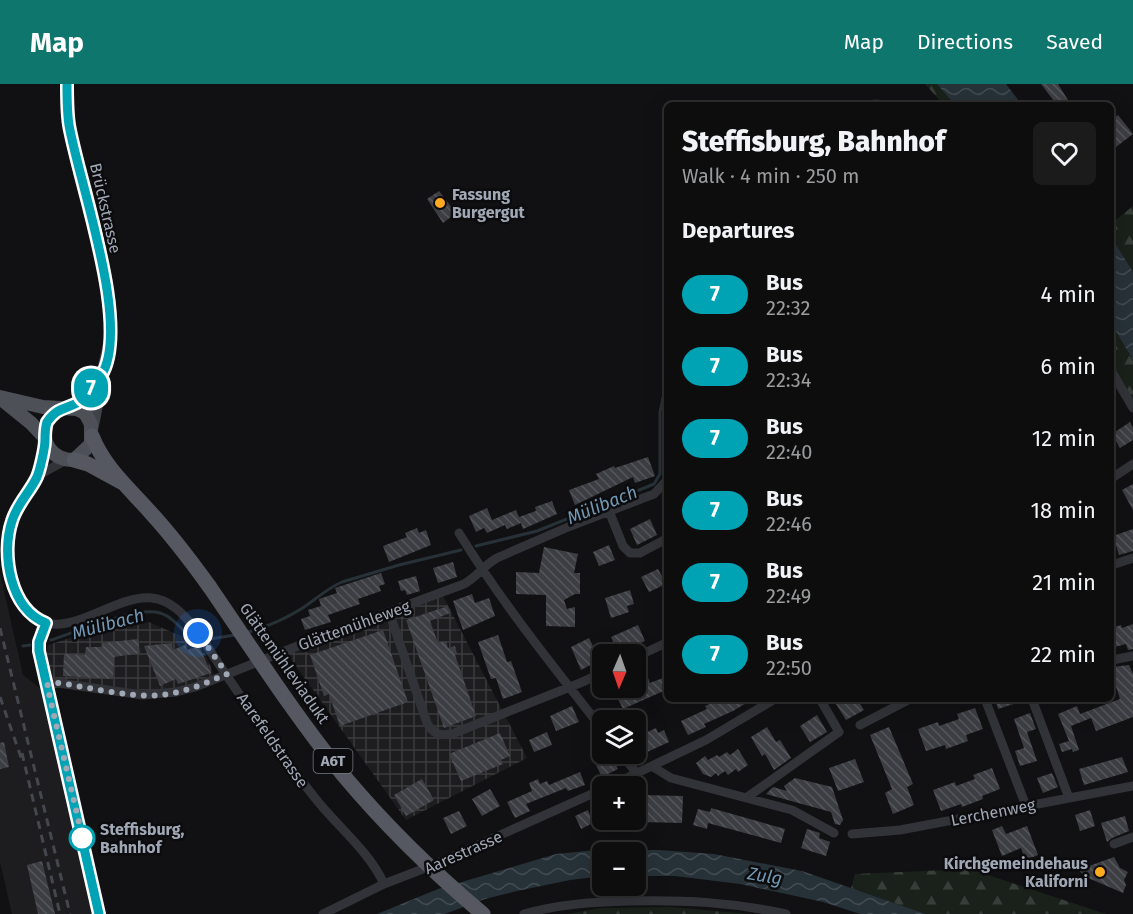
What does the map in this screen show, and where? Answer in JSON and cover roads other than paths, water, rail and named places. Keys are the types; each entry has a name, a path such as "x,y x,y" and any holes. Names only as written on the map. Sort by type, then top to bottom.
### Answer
{"highway":[{"name":"A6T","path":"92,433 98,450 121,482"},
{"name":"A6T","path":"70,460 88,464 121,482"},
{"name":"Glättemühleviadukt","path":"121,482 164,527 209,586 297,714 343,774 413,851 483,914"}],"main road":[{"name":"Brückstrasse","path":"67,84 69,126 102,262 110,309 110,341 92,433"},
{"name":"Brückstrasse","path":"64,407 82,400 102,375"},
{"path":"0,398 43,407 77,409 89,420 92,433 91,444 70,460 51,452 32,423 0,398"},
{"path":"45,440 47,422 64,407"}],"street":[{"path":"1114,375 1133,408"},
{"path":"45,440 37,476 14,514 8,549 12,577 22,604 32,615 46,623 39,642 39,651 99,914"},
{"path":"37,476 70,460"},
{"path":"1114,477 1133,464"},
{"name":"Glättemühleweg","path":"47,685 58,683 143,695 159,695 195,687 464,584 503,554 654,494 664,483"},
{"path":"609,511 623,546 630,553 640,553 664,540"},
{"path":"459,534 482,571 539,650 592,716"},
{"path":"1114,564 1133,558"},
{"name":"Aarefeldstrasse","path":"46,623 69,623 128,602 149,598 164,600 176,608 207,645 300,779 336,824 373,864 384,884"},
{"path":"389,612 427,723 437,734 452,734 592,677"},
{"path":"646,652 664,644"},
{"path":"1114,660 1133,656"},
{"path":"632,776 706,740 770,702"},
{"path":"746,798 839,732 822,702"},
{"path":"860,725 904,702"},
{"path":"986,702 1026,806"},
{"path":"1033,702 1069,798"},
{"path":"629,764 637,774"},
{"path":"653,767 668,777 792,810 834,833"},
{"name":"Lerchenweg","path":"852,834 900,830 1133,786"},
{"name":"Aarestrasse","path":"323,914 384,884 433,865 592,794"},
{"path":"1114,844 1133,837"},
{"path":"524,914 565,905 675,900 744,905 786,914"}],"water":[{"path":"937,84 1006,84 1020,102 952,102"},
{"path":"1114,241 1133,272 1133,360 1114,328"},
{"path":"592,850 592,877 517,891 485,899 445,914 377,914 438,889 556,854"},
{"name":"Zulg","path":"646,850 714,854 802,871 926,914 860,914 823,902 740,884 675,876 646,876"}],"waterway":[{"name":"Mülibach","path":"869,102 881,102"},
{"name":"Mülibach","path":"476,546 537,531 654,484 660,474 660,412 664,393"},
{"name":"Mülibach","path":"248,632 288,616 342,582 461,550"},
{"name":"Mülibach","path":"51,640 121,616 149,612 160,613 168,617 193,638"},
{"name":"Mülibach","path":"210,639 235,635"},
{"name":"Mülibach","path":"23,646 30,645"}],"railway":[{"path":"0,628 70,914"},
{"path":"0,697 23,763"},
{"path":"22,753 60,914"}],"place":[{"name":"Fassung Burgergut","path":"440,203"},
{"name":"Steffisburg, Bahnhof","path":"82,838"},
{"name":"Kirchgemeindehaus Kaliforni","path":"1100,872"}]}
